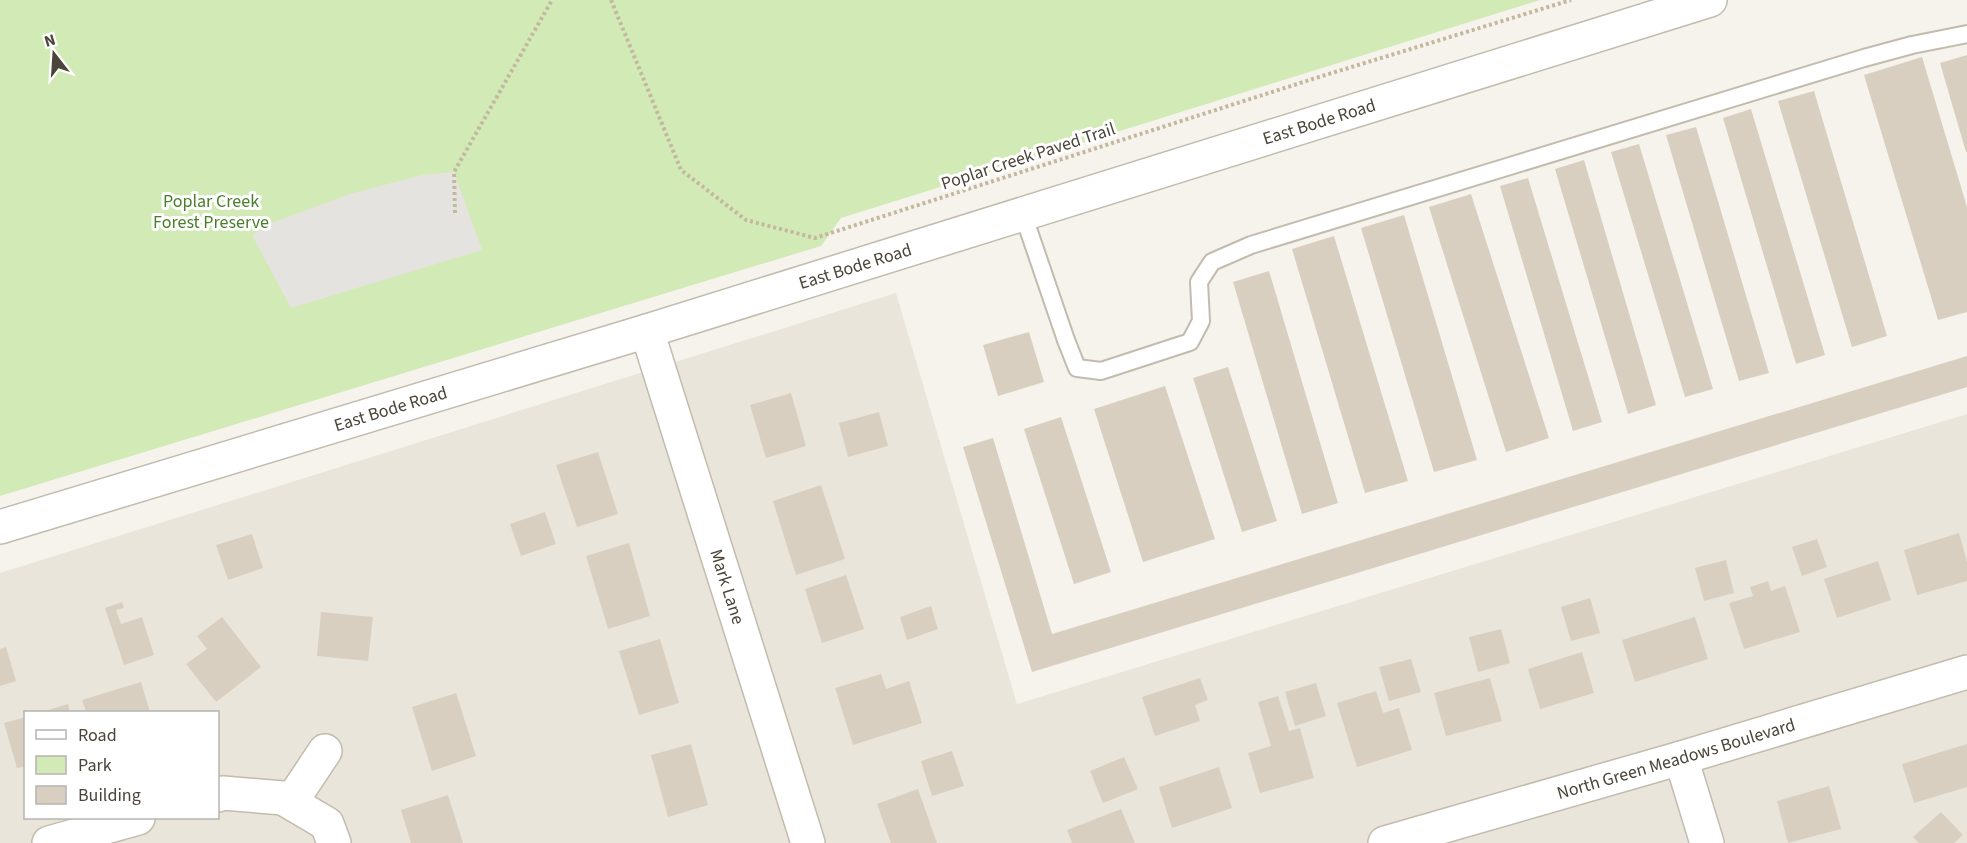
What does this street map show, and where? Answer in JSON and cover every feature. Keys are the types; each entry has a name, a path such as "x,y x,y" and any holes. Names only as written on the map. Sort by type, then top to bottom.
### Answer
{"street":[{"name":"East Bode Road","path":"0,527 647,331 1710,0"},
{"name":"Mark Lane","path":"647,331 808,843"},
{"name":"North Green Meadows Boulevard","path":"1385,843 1681,758 1967,672"},
{"path":"287,800 325,752"},
{"path":"1681,758 1707,843"},
{"path":"219,795 223,793 287,800 327,825 334,843"},
{"path":"50,843 134,819"}],"lane":[{"path":"1023,214 1077,368 1101,371 1190,342 1201,321 1199,282 1212,262 1251,245 1864,58 1967,34"}],"path":[{"path":"455,213 454,172 552,0"},
{"name":"Poplar Creek Paved Trail","path":"611,0 681,170 746,220 815,238 1319,77 1571,0"}],"shaded area":[{"path":"454,172 482,250 291,308 252,235 274,222 350,194 422,175"},
{"path":"896,293 1017,704 1967,414 1967,843 0,843 0,573"}],"green space":[{"name":"Poplar Creek Forest Preserve","path":"0,0 1540,0 841,218 821,246 0,496"}],"building":[{"path":"1967,55 1967,152 1966,152 1940,63"},
{"path":"1922,57 1967,207 1967,312 1938,320 1864,75"},
{"path":"1814,91 1887,336 1852,347 1778,101"},
{"path":"1751,109 1825,355 1796,364 1723,118"},
{"path":"1696,127 1769,373 1739,381 1666,135"},
{"path":"1639,144 1713,389 1685,397 1611,152"},
{"path":"1584,160 1656,405 1628,414 1555,169"},
{"path":"1528,178 1602,422 1573,431 1500,186"},
{"path":"1471,194 1549,438 1506,452 1429,207"},
{"path":"1404,215 1477,460 1434,472 1361,228"},
{"path":"1334,236 1408,481 1365,493 1292,249"},
{"path":"1269,271 1338,503 1302,514 1233,282"},
{"path":"1029,332 1044,382 998,396 983,345"},
{"path":"1967,356 1967,387 1032,672 963,447 993,438 1052,634"},
{"path":"1228,367 1277,521 1242,532 1193,378"},
{"path":"1165,386 1215,539 1143,562 1094,409"},
{"path":"791,393 806,446 766,458 750,405"},
{"path":"879,412 888,446 848,457 839,423"},
{"path":"1061,417 1111,572 1074,584 1024,429"},
{"path":"598,452 618,514 577,527 556,465"},
{"path":"821,485 845,559 796,575 773,501"},
{"path":"545,512 556,544 521,556 510,524"},
{"path":"1959,533 1967,562 1967,581 1917,595 1904,550"},
{"path":"252,534 263,568 228,580 216,545"},
{"path":"1817,539 1827,567 1802,576 1792,547"},
{"path":"629,543 650,616 608,629 586,556"},
{"path":"1726,560 1734,593 1704,601 1695,568"},
{"path":"1878,561 1891,600 1837,618 1824,579"},
{"path":"846,575 864,629 822,643 805,589"},
{"path":"1768,581 1771,591 1785,586 1800,632 1744,649 1729,603 1753,596 1750,587"},
{"path":"1590,598 1600,633 1571,641 1561,607"},
{"path":"122,602 124,608 116,610 121,624 142,617 154,655 124,665 105,608"},
{"path":"931,606 938,629 907,640 900,617"},
{"path":"321,612 373,617 368,661 317,656"},
{"path":"222,617 261,667 216,702 186,664 207,649 197,636"},
{"path":"1695,617 1708,659 1635,682 1622,640"},
{"path":"1501,629 1510,663 1478,672 1469,637"},
{"path":"660,639 679,703 639,715 619,651"},
{"path":"6,647 16,681 0,686 0,649"},
{"path":"1582,652 1594,693 1540,709 1528,669"},
{"path":"1411,659 1421,692 1389,701 1379,667"},
{"path":"881,674 886,689 909,681 922,723 853,745 835,688"},
{"path":"1200,678 1208,700 1195,705 1200,721 1155,736 1142,697"},
{"path":"1490,678 1502,721 1446,736 1434,693"},
{"path":"141,682 150,711 86,711 82,700"},
{"path":"1316,683 1326,716 1295,726 1285,692"},
{"path":"1376,691 1383,713 1399,708 1412,750 1357,767 1337,703"},
{"path":"456,693 476,756 432,771 412,707"},
{"path":"1278,696 1289,731 1300,728 1314,778 1260,793 1248,753 1271,746 1258,702"},
{"path":"68,704 70,711 45,711"},
{"path":"24,718 24,766 17,768 4,723"},
{"path":"691,744 708,805 668,817 651,755"},
{"path":"1967,744 1967,787 1914,803 1902,764"},
{"path":"952,751 964,786 932,796 921,761"},
{"path":"1124,757 1138,789 1103,803 1090,771"},
{"path":"1219,767 1232,808 1172,828 1159,787"},
{"path":"1829,786 1841,829 1788,843 1777,801"},
{"path":"918,789 937,843 891,843 877,804"},
{"path":"448,795 463,843 411,843 401,810"},
{"path":"1121,809 1135,843 1072,843 1067,830"},
{"path":"1941,812 1963,835 1954,843 1919,843 1913,837"}]}
